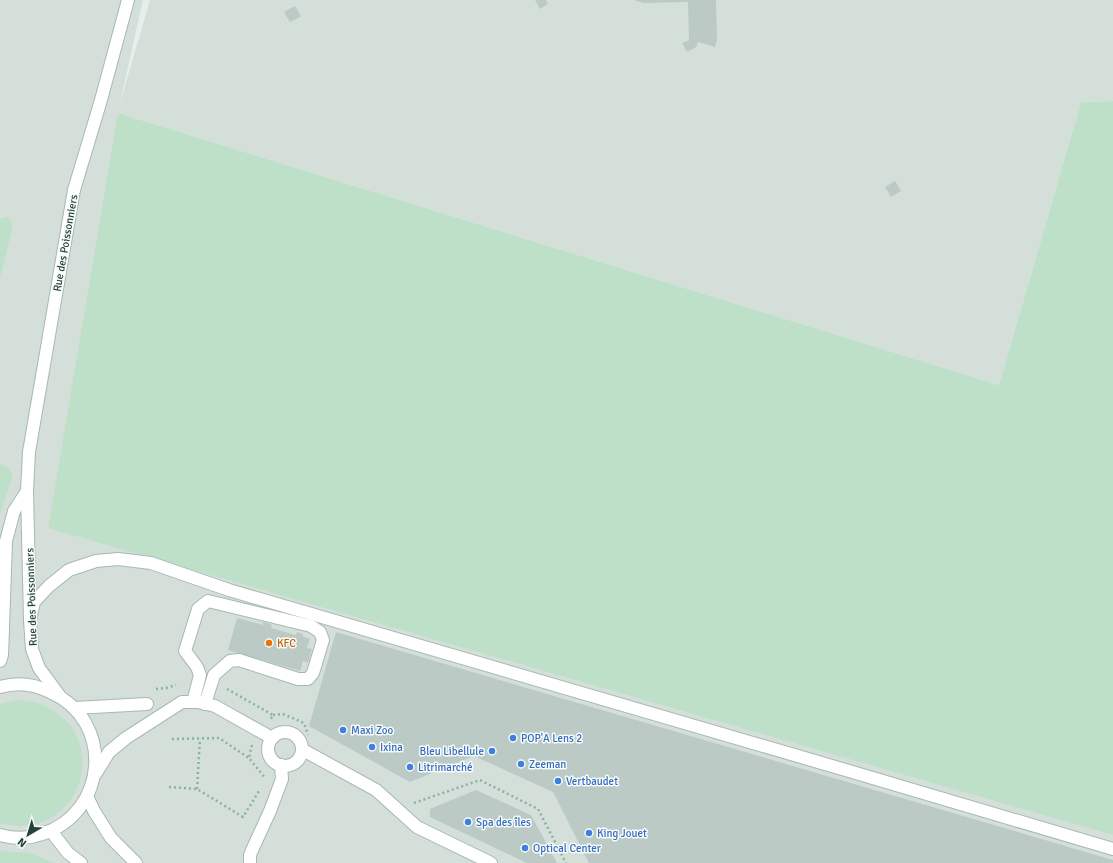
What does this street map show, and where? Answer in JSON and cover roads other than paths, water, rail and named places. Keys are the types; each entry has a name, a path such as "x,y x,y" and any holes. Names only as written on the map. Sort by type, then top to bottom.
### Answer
{"street":[{"name":"Rue des Poissonniers","path":"59,695 39,668 32,649 27,491 29,452 74,190 102,100 128,0"},
{"path":"0,661 2,655 4,629 6,541 14,511 27,491"},
{"path":"30,620 34,602 49,586 68,570 96,560 118,559 151,563 229,590 849,770 1113,849"},
{"path":"187,702 200,676 197,667 185,651 198,609 208,601 311,626 320,632 324,640 313,673 308,679 298,679 239,660 230,661 214,676 205,704"},
{"path":"0,687 16,684 26,684 40,687 59,695 75,708 86,723 93,739 96,758 95,775"},
{"path":"0,835 10,838 32,838 51,831 67,821 80,808 89,793 95,775 109,752 126,738 187,702 198,702 215,706 272,738"},
{"path":"75,708 147,704"},
{"path":"280,732 291,732 300,739 303,750 298,760 288,766 276,763 269,754 268,748 269,743 276,734 280,732"},
{"path":"303,750 376,790 417,827 491,863"},
{"path":"250,863 251,852 270,811 282,779 281,765"},
{"path":"87,796 94,811 111,838 136,863"},
{"path":"51,831 68,853 82,863"}],"place":[{"name":"KFC","path":"269,643"},
{"name":"Maxi Zoo","path":"343,730"},
{"name":"POP'A Lens 2","path":"513,738"},
{"name":"Ixina","path":"372,747"},
{"name":"Bleu Libellule","path":"492,751"},
{"name":"Zeeman","path":"521,764"},
{"name":"Litrimarché","path":"410,767"},
{"name":"Vertbaudet","path":"558,781"},
{"name":"Spa des îles","path":"468,822"},
{"name":"King Jouet","path":"589,833"},
{"name":"Optical Center","path":"525,848"}]}
